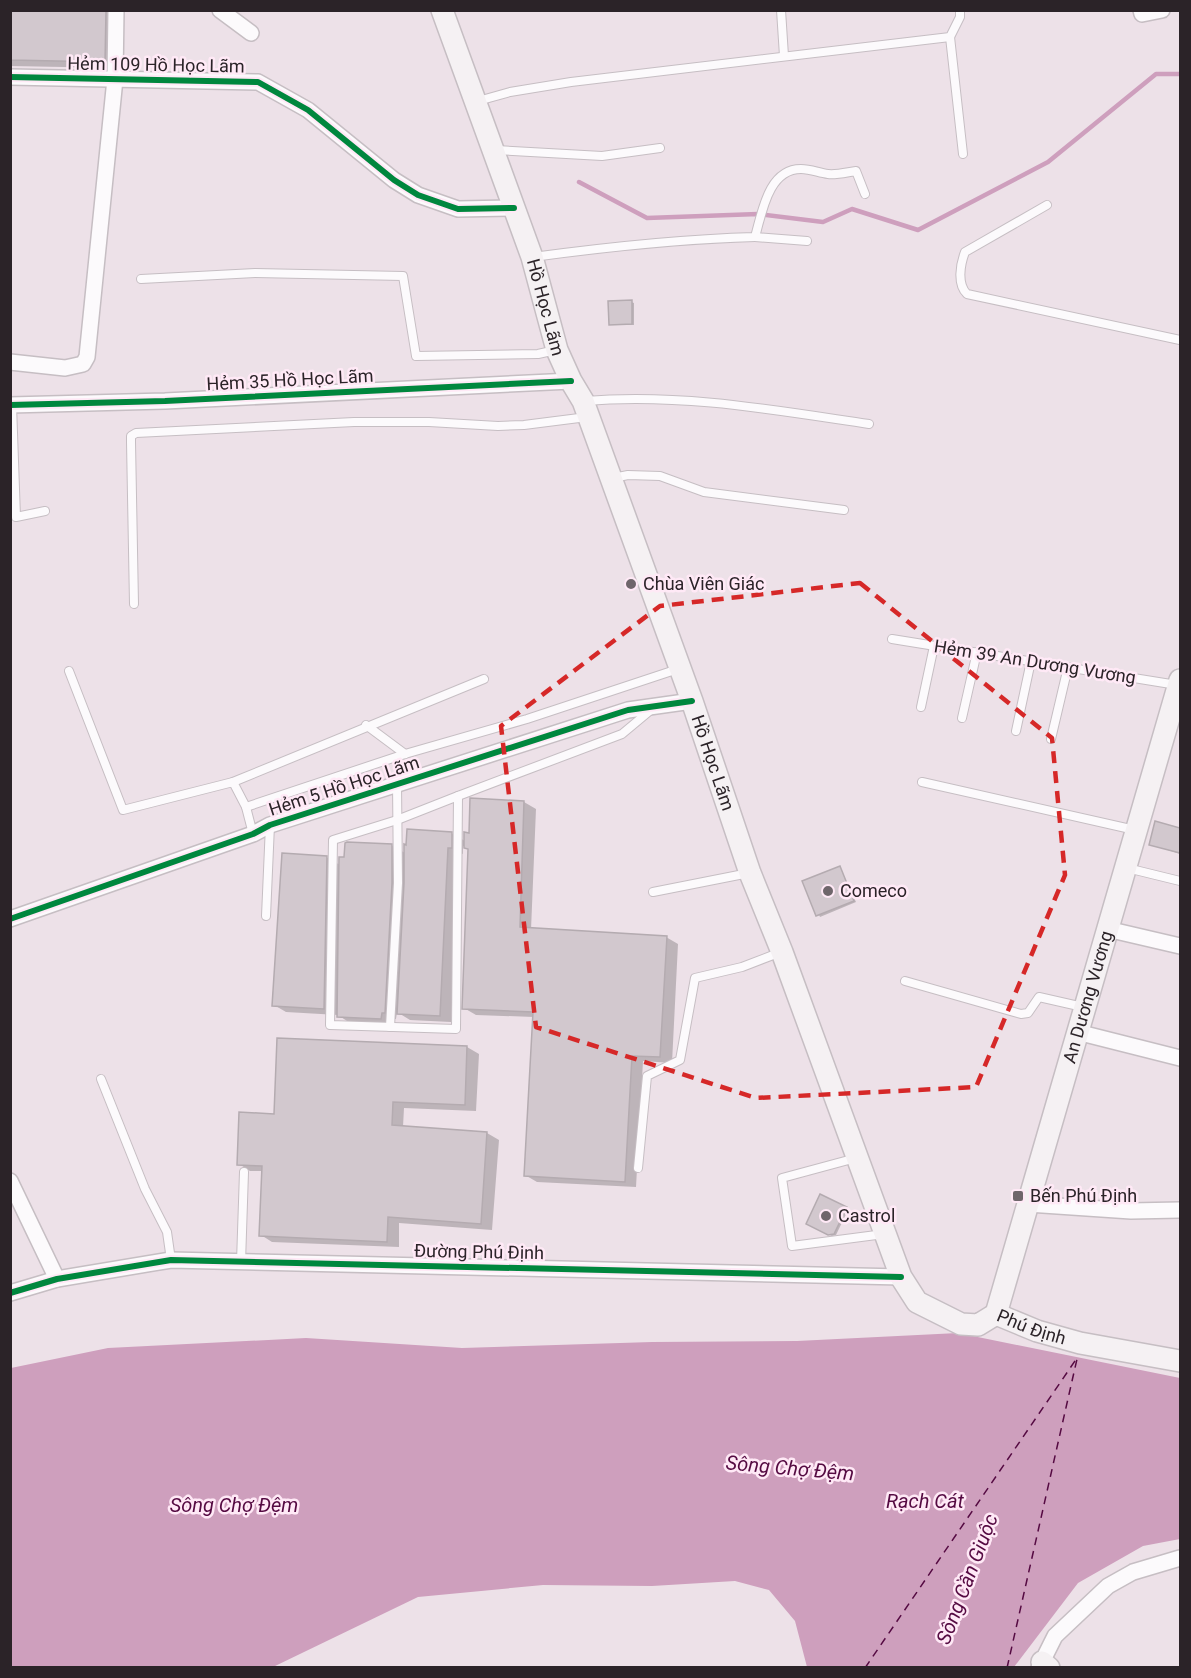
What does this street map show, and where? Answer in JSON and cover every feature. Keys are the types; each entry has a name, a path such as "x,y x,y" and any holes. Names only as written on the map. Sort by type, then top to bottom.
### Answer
{"main road":[{"name":"Hồ Học Lãm","path":"442,10 532,257 557,350 586,409 612,478 692,701 750,873 782,952 901,1277"},
{"name":"An Dương Vương","path":"996,1314 1136,830 1179,692"},
{"name":"Phú Định","path":"901,1277 917,1302 961,1324 978,1325 996,1314 1078,1351 1180,1361"}],"street":[{"path":"10,362 65,368 83,364 87,357 115,79 116,10"},
{"path":"220,10 251,33"},
{"path":"1141,10 1142,14 1162,10"},
{"name":"Hẻm 109 Hồ Học Lãm","path":"10,77 258,82 308,110 394,180 418,195 458,209 514,208"},
{"name":"Hẻm 35 Hồ Học Lãm","path":"11,405 165,401 571,381"},
{"name":"Hẻm 5 Hồ Học Lãm","path":"10,919 252,834 270,825 628,710 692,701"},
{"path":"1107,929 1180,946"},
{"path":"1077,1032 1180,1058"},
{"path":"10,1181 57,1280"},
{"path":"1028,1204 1131,1211 1180,1210"},
{"name":"Đường Phú Định","path":"10,1293 57,1280 171,1260 901,1277"},
{"path":"1043,1666 1055,1636 1108,1586 1133,1572 1180,1558"}],"lane":[{"path":"781,10 784,56"},
{"path":"960,10 960,17 950,37 963,154"},
{"path":"477,102 510,92 571,82 950,37"},
{"path":"492,150 602,156 660,148"},
{"path":"755,237 773,185 784,174 798,169 818,170 828,174 856,171 865,194"},
{"path":"1047,205 965,252 960,280 962,289 967,294 1180,340"},
{"path":"532,257 696,238 755,237 807,241"},
{"path":"141,279 255,273 403,276 416,357 538,354 557,350"},
{"path":"134,604 131,436 136,433 354,422 429,422 498,426 586,409 633,397 720,402 869,424"},
{"path":"11,405 16,517 45,511"},
{"path":"612,478 628,475 660,476 704,492 844,510"},
{"name":"Hẻm 39 An Dương Vương","path":"892,639 1068,667 1179,692"},
{"path":"921,707 934,646"},
{"path":"962,718 977,652"},
{"path":"1016,731 1031,661"},
{"path":"1051,739 1068,667"},
{"path":"246,807 405,754 527,719 679,668"},
{"path":"69,671 123,810 233,782 366,725 484,679"},
{"path":"458,796 456,1029 330,1024 333,840 397,820 458,796 622,734 654,707"},
{"path":"366,725 405,754"},
{"path":"233,782 246,807 252,834"},
{"path":"922,782 1136,830"},
{"path":"390,1027 398,883 398,784"},
{"path":"266,916 270,825"},
{"path":"1125,868 1180,881"},
{"path":"653,892 750,873"},
{"path":"638,1168 647,1076 680,1060 694,978 742,966 782,952"},
{"path":"905,981 1021,1014 1028,1013 1039,997 1084,1008"},
{"path":"101,1079 145,1189 167,1232 171,1260"},
{"path":"857,1158 782,1178 792,1246 886,1233"},
{"path":"241,1262 244,1172"}],"highlighted area":[{"path":"860,583 1052,738 1065,875 976,1087 756,1098 536,1027 501,726 660,606"}],"water":[{"path":"958,1333 1180,1378 1180,1539 1143,1546 1078,1583 1014,1667 807,1667 795,1621 769,1590 735,1581 652,1586 543,1585 418,1597 273,1667 11,1668 11,1368 108,1348 306,1338 462,1348 652,1342 797,1341"}],"building":[{"path":"10,10 106,10 105,62 10,60"},
{"path":"632,300 632,324 609,325 608,301"},
{"path":"470,798 524,801 520,927 667,936 660,1057 632,1056 625,1182 524,1176 533,1012 462,1009 468,849 464,848 464,832 469,833"},
{"path":"1155,821 1180,828 1180,853 1149,845"},
{"path":"407,829 452,832 452,848 448,848 440,1016 397,1014 404,844 406,845"},
{"path":"347,842 392,844 385,1013 382,1013 381,1019 337,1017 339,857 344,857"},
{"path":"282,853 327,856 324,1009 272,1006"},
{"name":"Comeco","path":"840,866 854,901 816,916 802,881"},
{"path":"277,1038 467,1046 465,1105 393,1102 392,1125 487,1132 481,1224 388,1217 387,1242 259,1236 262,1166 237,1165 239,1112 274,1114"},
{"name":"Castrol","path":"820,1194 847,1207 834,1234 828,1235 806,1224"}],"waterway":[{"path":"579,182 647,218 758,214 823,222 852,209 918,230 1048,162 1156,74 1180,74"}],"ferry route":[{"path":"865,1668 1077,1358"},
{"path":"1007,1668 1077,1359"}],"cycle path":[{"path":"10,77 258,82 308,110 394,180 418,195 458,209 514,208"},
{"path":"10,405 165,401 571,381"},
{"path":"10,919 253,834 270,825 628,710 692,701"},
{"path":"10,1293 57,1279 171,1260 901,1277"}],"place":[{"name":"Chùa Viên Giác","path":"631,584"},
{"name":"Comeco","path":"828,891"},
{"name":"Bến Phú Định","path":"1018,1196"},
{"name":"Castrol","path":"826,1216"}],"water label":[{"name":"Sông Chợ Đệm","path":"790,1468"},
{"name":"Rạch Cát","path":"925,1501"},
{"name":"Sông Chợ Đệm","path":"234,1505"},
{"name":"Sông Cần Giuộc","path":"967,1579"}]}
